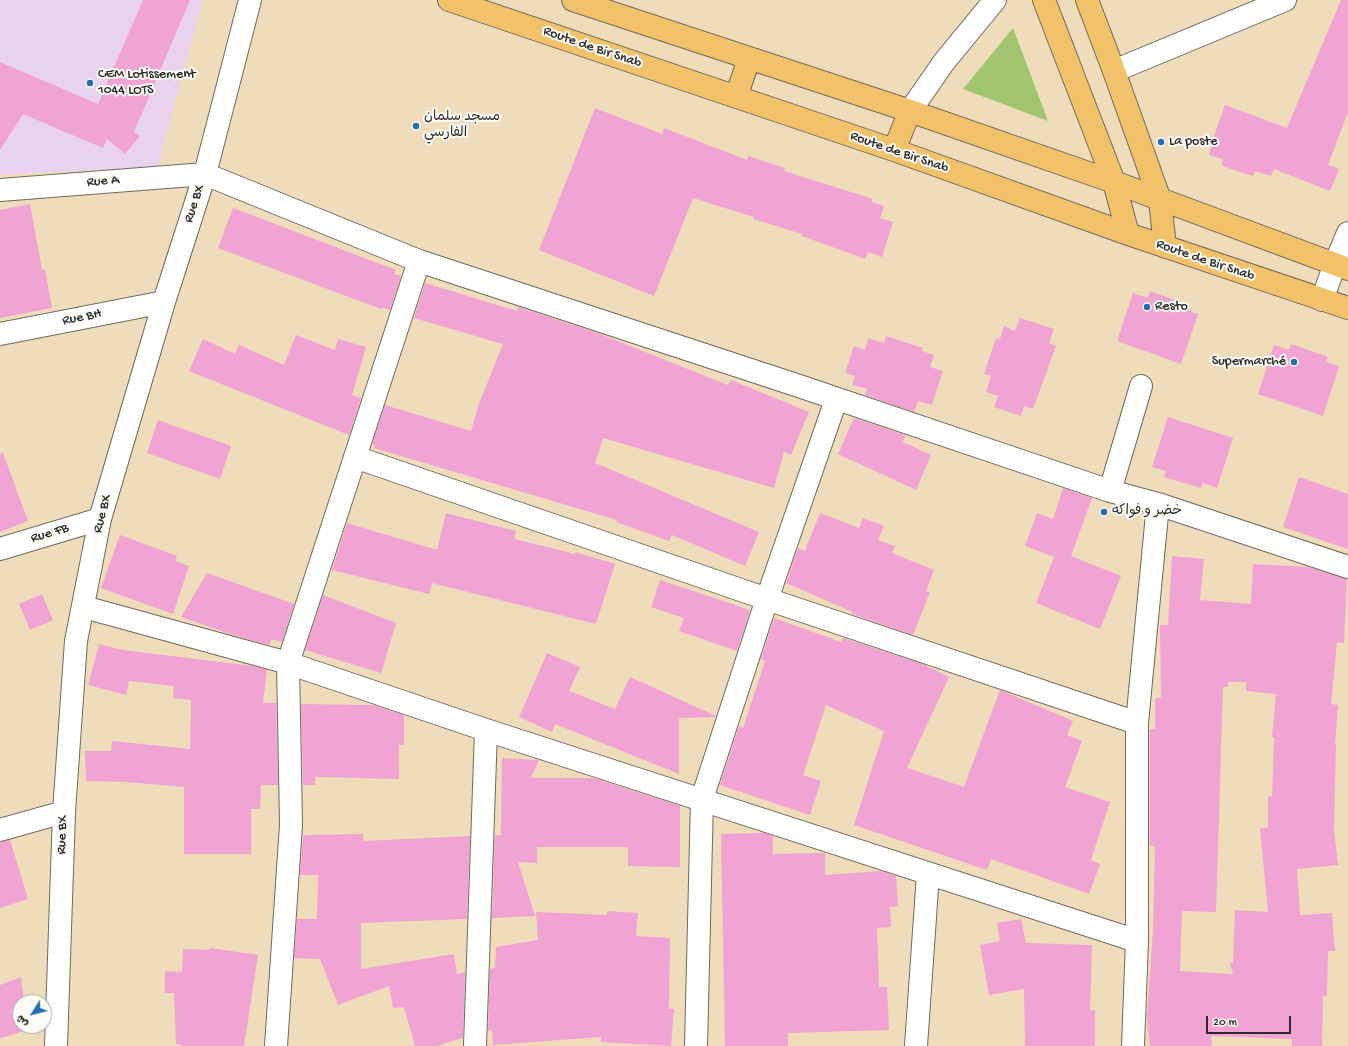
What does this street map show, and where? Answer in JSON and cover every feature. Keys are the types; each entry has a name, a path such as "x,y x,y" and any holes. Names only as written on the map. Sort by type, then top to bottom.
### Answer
{"main road":[{"name":"Route de Bir Snab","path":"449,0 476,4 736,97 894,150 1165,248 1348,308"},
{"path":"573,0 910,111 1114,182 1341,266"},
{"path":"1044,0 1114,182 1128,234"},
{"path":"1087,0 1160,200 1165,248"},
{"path":"736,97 749,59"},
{"path":"894,150 910,111"}],"street":[{"name":"Rue BX","path":"56,1046 64,812 76,641 84,607 100,519 164,302 205,174 250,0"},
{"path":"910,111 944,62 995,0"},
{"path":"1114,71 1283,0"},
{"name":"Rue A","path":"0,190 205,174"},
{"path":"205,174 418,261 801,377 836,400 1110,491 1158,504 1348,567"},
{"path":"1322,300 1341,266 1348,233"},
{"path":"276,1046 291,825 288,663 418,261"},
{"name":"Rue BH","path":"0,334 164,302"},
{"path":"1110,491 1141,386"},
{"path":"696,1046 702,799 767,599 836,400"},
{"path":"355,457 767,599 1137,723"},
{"path":"1133,1046 1137,941 1137,723 1158,504"},
{"name":"Rue FB","path":"0,549 100,519"},
{"path":"84,607 288,663 486,730 1137,941"},
{"path":"475,1046 486,730"},
{"path":"0,830 64,812"},
{"path":"916,1046 928,874"}],"shaded area":[{"name":"CEM Lotissement 1044 LOTS","path":"0,0 203,0 157,167 0,175"}],"green space":[{"path":"1013,28 1048,121 963,89"}],"building":[{"path":"143,0 190,0 134,132 140,136 125,154 107,139 103,148 23,114 0,150 0,62 98,104"},
{"path":"1341,0 1348,0 1348,112 1328,165 1339,169 1330,191 1274,169 1271,176 1255,171 1253,176 1222,166 1223,159 1209,155 1225,105 1287,128"},
{"path":"595,108 662,134 664,128 747,160 748,156 785,168 784,171 873,199 871,202 884,206 880,218 893,222 882,257 868,252 865,259 802,236 802,234 693,198 654,296 539,250"},
{"path":"30,204 42,270 45,270 52,308 0,318 0,210"},
{"path":"233,208 396,270 394,274 401,276 390,310 381,309 218,248"},
{"path":"425,283 517,311 518,307 600,334 728,385 731,380 809,412 791,455 784,452 774,488 603,438 595,463 759,532 745,566 672,535 669,541 616,522 617,520 374,448 374,445 372,444 385,405 471,431 479,404 503,344 414,318"},
{"path":"1150,291 1186,304 1184,309 1198,314 1181,364 1117,341 1133,293 1148,298"},
{"path":"1020,318 1054,329 1049,343 1056,346 1033,409 1024,406 1021,416 994,407 998,396 986,392 991,376 984,374 996,338 1000,339 1004,326 1015,331"},
{"path":"296,335 335,350 338,339 366,347 352,395 361,398 349,435 189,371 203,339 235,354 239,345 284,365"},
{"path":"886,336 923,348 922,351 934,355 930,367 943,371 932,405 918,401 914,412 865,395 867,389 852,385 855,376 845,373 854,346 865,350 868,338 884,343"},
{"path":"1291,344 1328,357 1326,362 1339,366 1323,416 1258,394 1274,345 1289,350"},
{"path":"1168,417 1233,438 1217,488 1203,483 1201,488 1164,477 1166,471 1152,467"},
{"path":"854,418 905,435 903,442 931,455 916,490 838,454"},
{"path":"158,420 231,446 220,479 147,453"},
{"path":"3,453 28,521 0,532 0,454"},
{"path":"1299,477 1348,494 1348,549 1283,527"},
{"path":"1063,488 1092,498 1071,556 1121,576 1100,629 1036,603 1054,557 1025,546 1037,513 1053,519"},
{"path":"446,513 516,531 514,539 575,554 575,552 615,564 596,624 432,583 429,594 332,570 347,523 437,550"},
{"path":"820,513 859,528 863,518 884,526 878,540 895,546 892,553 934,570 926,591 930,592 913,635 852,614 853,612 786,583 798,548 805,551"},
{"path":"120,535 177,556 175,561 189,566 173,614 101,588"},
{"path":"1172,556 1204,559 1200,600 1251,604 1253,564 1308,567 1347,579 1344,643 1337,642 1331,704 1338,705 1335,744 1334,829 1338,865 1297,869 1300,915 1332,913 1335,951 1328,951 1327,996 1323,996 1322,1046 1292,1046 1292,1039 1211,1036 1212,1046 1150,1046 1147,1018 1153,929 1155,846 1150,846 1150,729 1155,729 1155,698 1161,698 1160,625 1168,625","holes":["1228,682 1246,682 1246,691 1276,694 1272,737 1274,737 1272,797 1268,796 1268,828 1260,828 1268,912 1235,910 1233,962 1230,963 1233,974 1180,971 1182,911 1216,912 1223,687 1228,687"]},
{"path":"207,573 294,604 282,642 271,639 270,645 230,634 181,617"},
{"path":"660,580 750,610 737,651 679,631 684,618 651,607"},
{"path":"42,594 53,620 30,630 19,604"},
{"path":"323,595 396,623 381,673 305,650"},
{"path":"774,618 841,642 843,638 920,663 949,677 907,768 964,787 1000,690 1073,721 1067,735 1082,741 1065,787 1110,802 1091,860 1100,864 1089,894 991,859 987,870 854,825 884,731 826,705 803,775 821,781 810,815 720,785 739,726 743,728 765,661 761,659"},
{"path":"99,644 122,650 253,666 267,670 263,703 276,703 278,785 261,785 260,809 251,809 251,854 184,854 184,787 126,782 86,781 85,751 111,751 112,741 190,749 191,700 173,698 174,686 129,681 126,695 88,685"},
{"path":"547,653 580,667 569,691 615,709 630,677 716,716 679,718 679,774 555,724 552,732 519,717"},
{"path":"301,704 374,705 404,715 404,745 399,745 399,779 315,777 315,785 303,785"},
{"path":"502,758 539,760 531,778 593,778 680,806 680,867 628,866 628,847 537,847 537,863 518,862 535,916 492,918 495,835 501,835"},
{"path":"764,833 773,836 773,854 825,853 825,875 881,871 896,876 898,906 890,907 891,927 877,928 879,987 887,987 889,1030 788,1033 788,1046 725,1046 721,834"},
{"path":"363,834 363,841 470,836 467,919 361,923 361,969 454,954 457,974 465,972 463,1038 436,1046 415,1046 404,1007 393,1008 389,986 338,1005 320,959 294,958 297,919 317,919 318,875 300,875 303,835"},
{"path":"10,840 28,899 0,908 0,842"},
{"path":"607,911 638,913 636,936 670,938 669,1009 674,1009 671,1046 601,1042 601,1037 493,1045 492,1030 488,1031 490,969 495,968 496,947 538,940 536,912 607,915"},
{"path":"1021,919 1026,943 1092,945 1090,1010 1095,1010 1095,1046 1025,1046 1024,989 989,995 980,945 1000,941 997,923"},
{"path":"210,948 258,955 244,1046 180,1046 181,1044 176,1044 174,993 165,993 165,971 182,972 183,949 209,950"},
{"path":"21,977 23,994 12,994 12,1034 14,1034 0,1038 0,985"}],"place":[{"name":"CEM Lotissement 1044 LOTS","path":"90,83"},
{"name":"مسجد سلمان الفارسي","path":"416,126"},
{"name":"La poste","path":"1161,142"},
{"name":"Resto","path":"1147,307"},
{"name":"Supermarché","path":"1294,362"},
{"name":"خضر و فواكه","path":"1104,512"}]}
